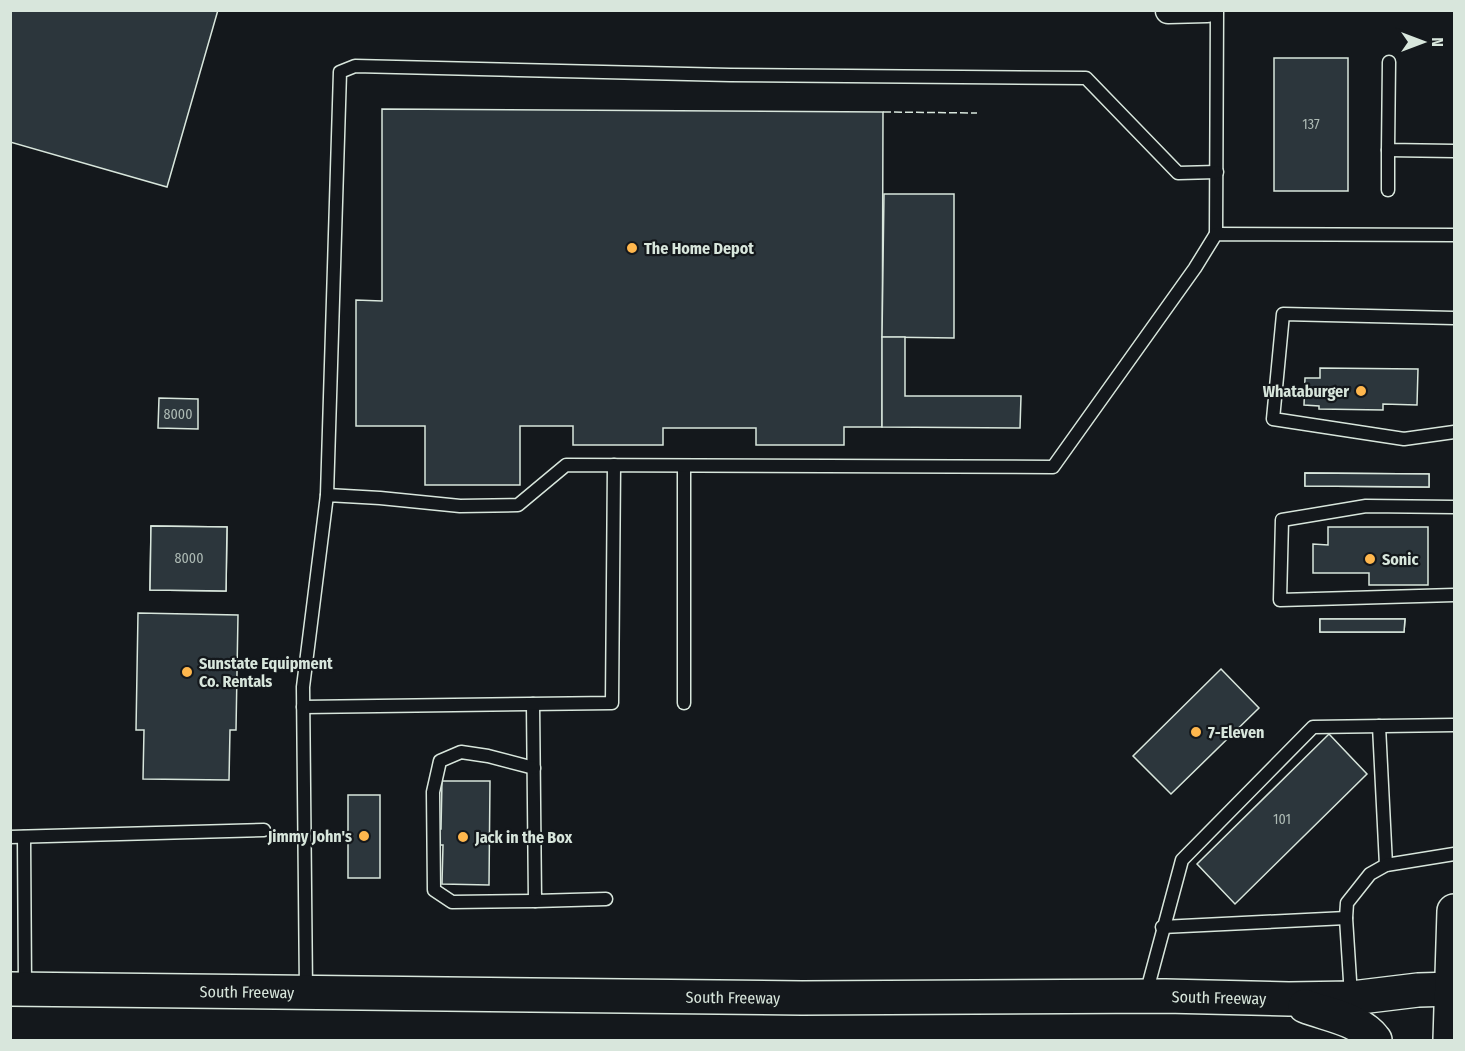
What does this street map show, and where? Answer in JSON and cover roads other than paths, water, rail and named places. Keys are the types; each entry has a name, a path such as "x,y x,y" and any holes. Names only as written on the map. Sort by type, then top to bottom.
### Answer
{"main road":[{"path":"1450,1041 1455,911"},
{"name":"South Freeway","path":"18,989 802,998 1145,996 1288,999 1352,998 1418,990 1453,989"},
{"path":"1288,999 1345,1020 1369,1032 1375,1041"}],"street":[{"path":"1168,11 1207,10"}],"lane":[{"path":"327,495 459,506 518,505 566,465 1053,467 1195,268 1216,234 1217,10"},
{"path":"1388,190 1389,62"},
{"path":"306,993 303,687 327,495 340,72 355,66 730,75 1086,78 1178,173 1217,172"},
{"path":"1389,150 1455,151"},
{"path":"1216,234 1455,235"},
{"path":"1455,318 1283,314 1273,419 1404,440 1455,432"},
{"path":"303,706 612,703 615,465"},
{"path":"684,465 684,703"},
{"path":"1455,507 1366,506 1282,520 1280,600 1455,595"},
{"path":"534,704 535,901"},
{"path":"1145,996 1182,860 1313,727 1455,725"},
{"path":"1379,726 1386,865"},
{"path":"534,768 488,756 461,752 440,761 433,792 434,890 452,902 606,899"},
{"path":"10,837 264,830"},
{"path":"18,989 24,837"},
{"path":"1352,998 1347,903 1370,874 1386,865 1455,854"},
{"path":"1162,927 1346,918"}],"place":[{"name":"The Home Depot","path":"632,248"},
{"name":"Whataburger","path":"1361,391"},
{"name":"Sonic","path":"1370,559"},
{"name":"Sunstate Equipment Co. Rentals","path":"187,672"},
{"name":"7-Eleven","path":"1196,732"},
{"name":"Jimmy John's","path":"364,836"},
{"name":"Jack in the Box","path":"463,837"}]}
